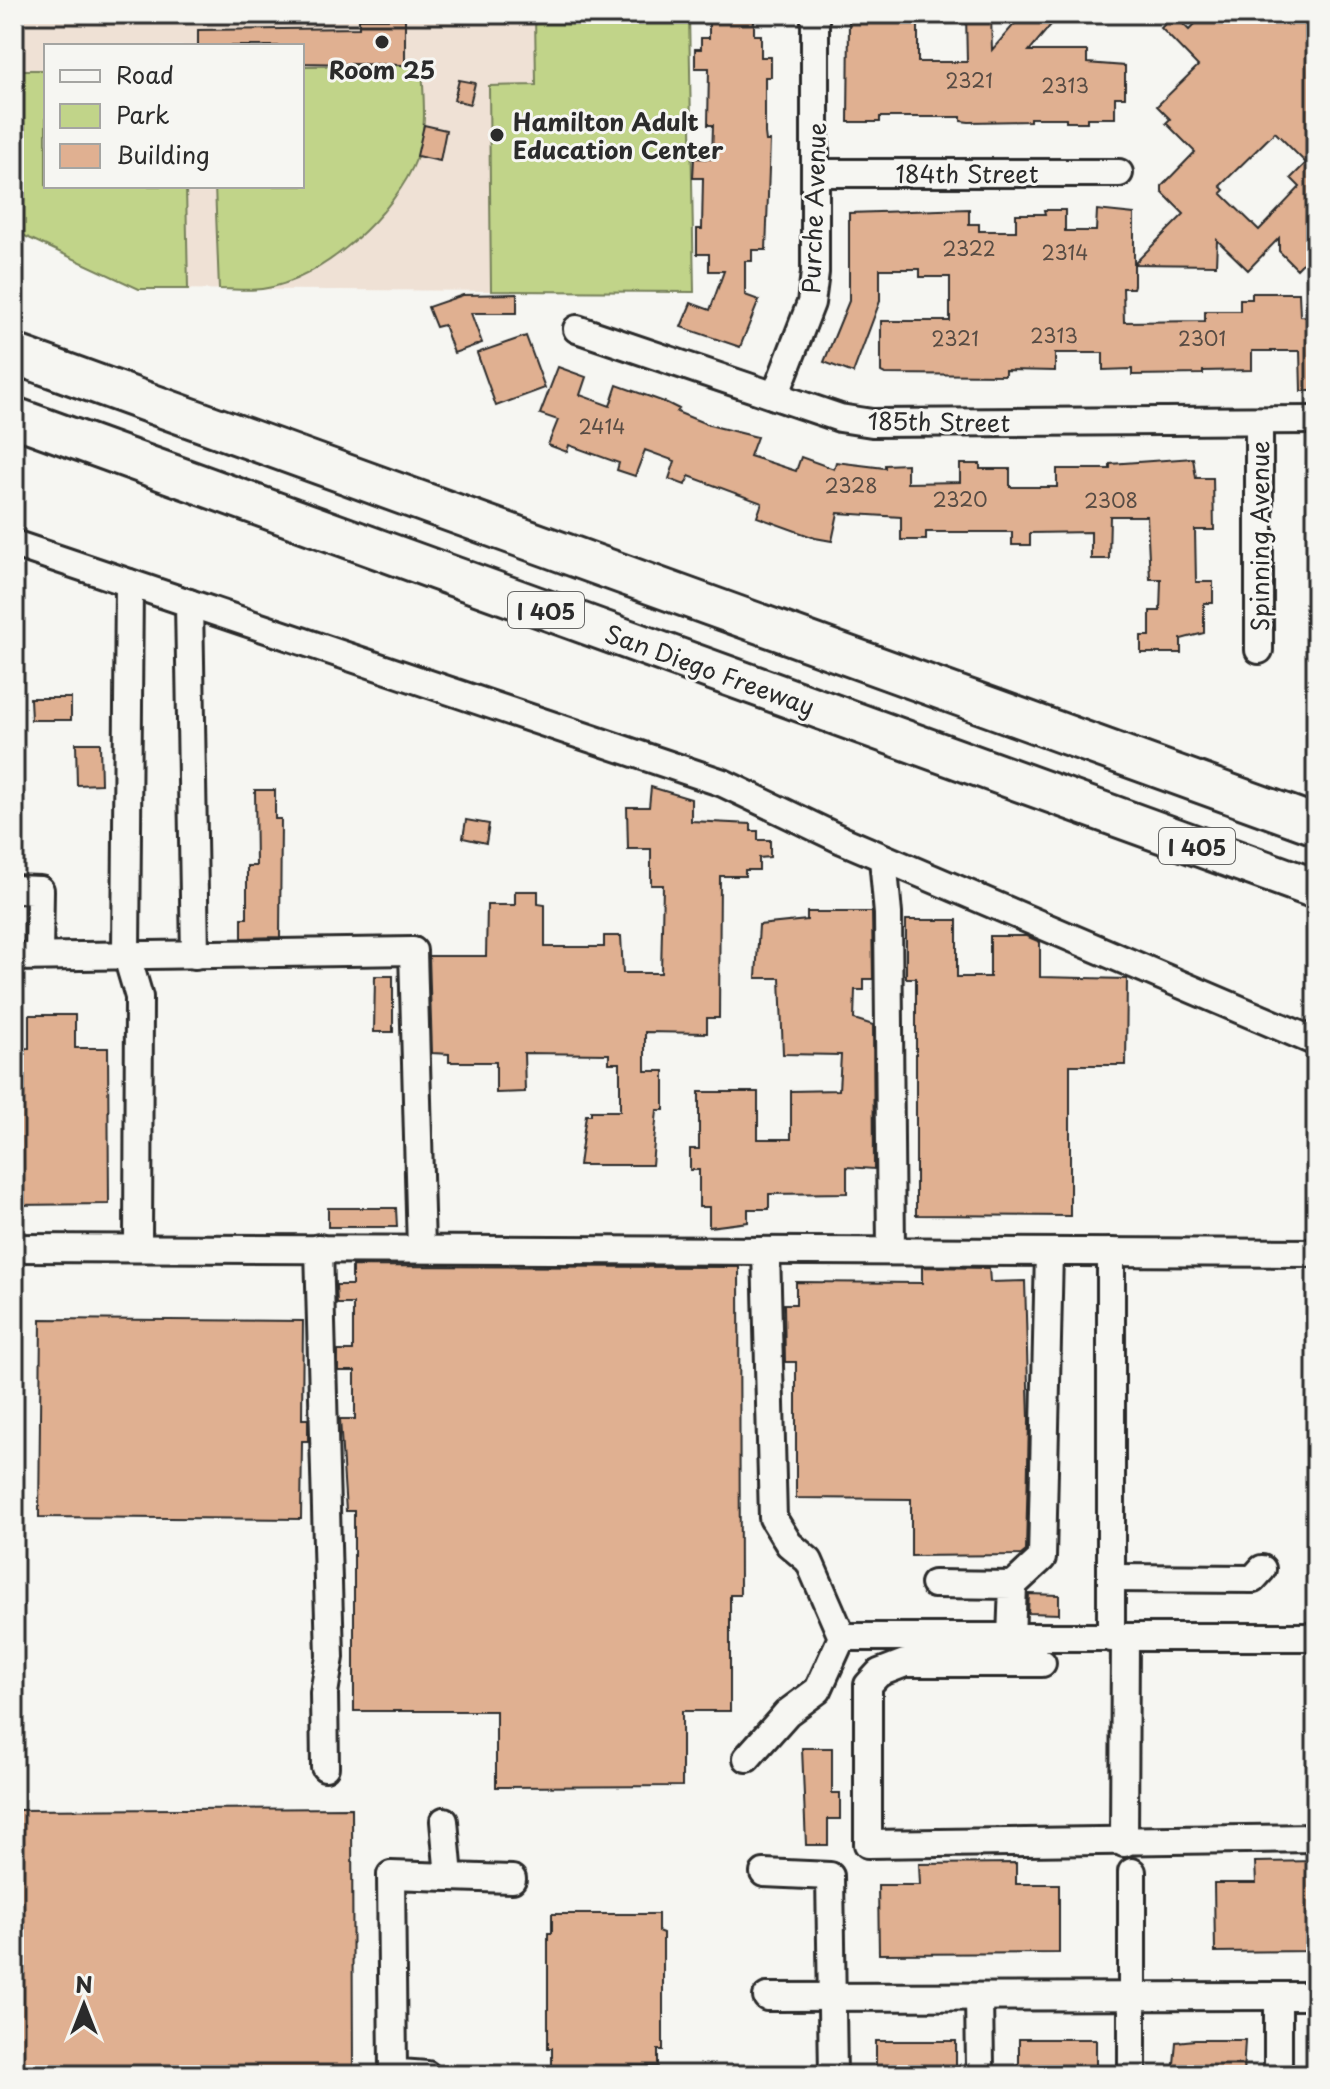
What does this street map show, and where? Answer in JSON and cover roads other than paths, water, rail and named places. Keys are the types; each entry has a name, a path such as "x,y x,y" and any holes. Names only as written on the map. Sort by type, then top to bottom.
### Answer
{"highway":[{"path":"14,327 125,394"},
{"name":"I 405","path":"14,354 1316,825"},
{"path":"14,378 1316,848"},
{"name":"San Diego Freeway","path":"14,417 1316,889"},
{"path":"1079,803 1128,796 1316,864"}],"street":[{"name":"Purche Avenue","path":"775,396 811,303 815,273 815,14"},
{"name":"184th Street","path":"815,173 1119,173"},
{"name":"185th Street","path":"577,329 840,418 872,423 1316,420"},
{"name":"Spinning Avenue","path":"1259,421 1259,650"},
{"path":"14,544 723,783 883,858 1316,1042"},
{"path":"129,583 126,953 139,997 138,1248"},
{"path":"189,603 195,955"},
{"path":"883,858 888,914 891,1251"},
{"path":"14,889 40,890 26,956 413,951 421,1249"},
{"path":"14,1248 1316,1253"},
{"path":"319,1248 330,1657 324,1693 325,1767"},
{"path":"747,1758 787,1713 818,1690 842,1637 809,1561 789,1544 773,1518 766,1251"},
{"path":"934,1584 1013,1585 1042,1558 1049,1252"},
{"path":"1111,1252 1111,1578 1118,1638 1124,1843"},
{"path":"1111,1578 1253,1579 1262,1569"},
{"path":"1011,1638 1013,1585"},
{"path":"842,1637 1316,1637"},
{"path":"1042,1663 905,1663 879,1673 868,1685 868,1844 1124,1843 1316,1838"},
{"path":"444,1821 449,1877"},
{"path":"1132,1872 1132,2075"},
{"path":"764,1873 830,1876 833,2075"},
{"path":"427,2075 400,2073 393,2068 391,1875 512,1879"},
{"path":"1278,1996 1278,2075"},
{"path":"767,1997 1316,1996"},
{"path":"979,1997 980,2066"}],"place":[{"name":"Room 25","path":"382,42"},
{"name":"Hamilton Adult Education Center","path":"497,135"}]}
